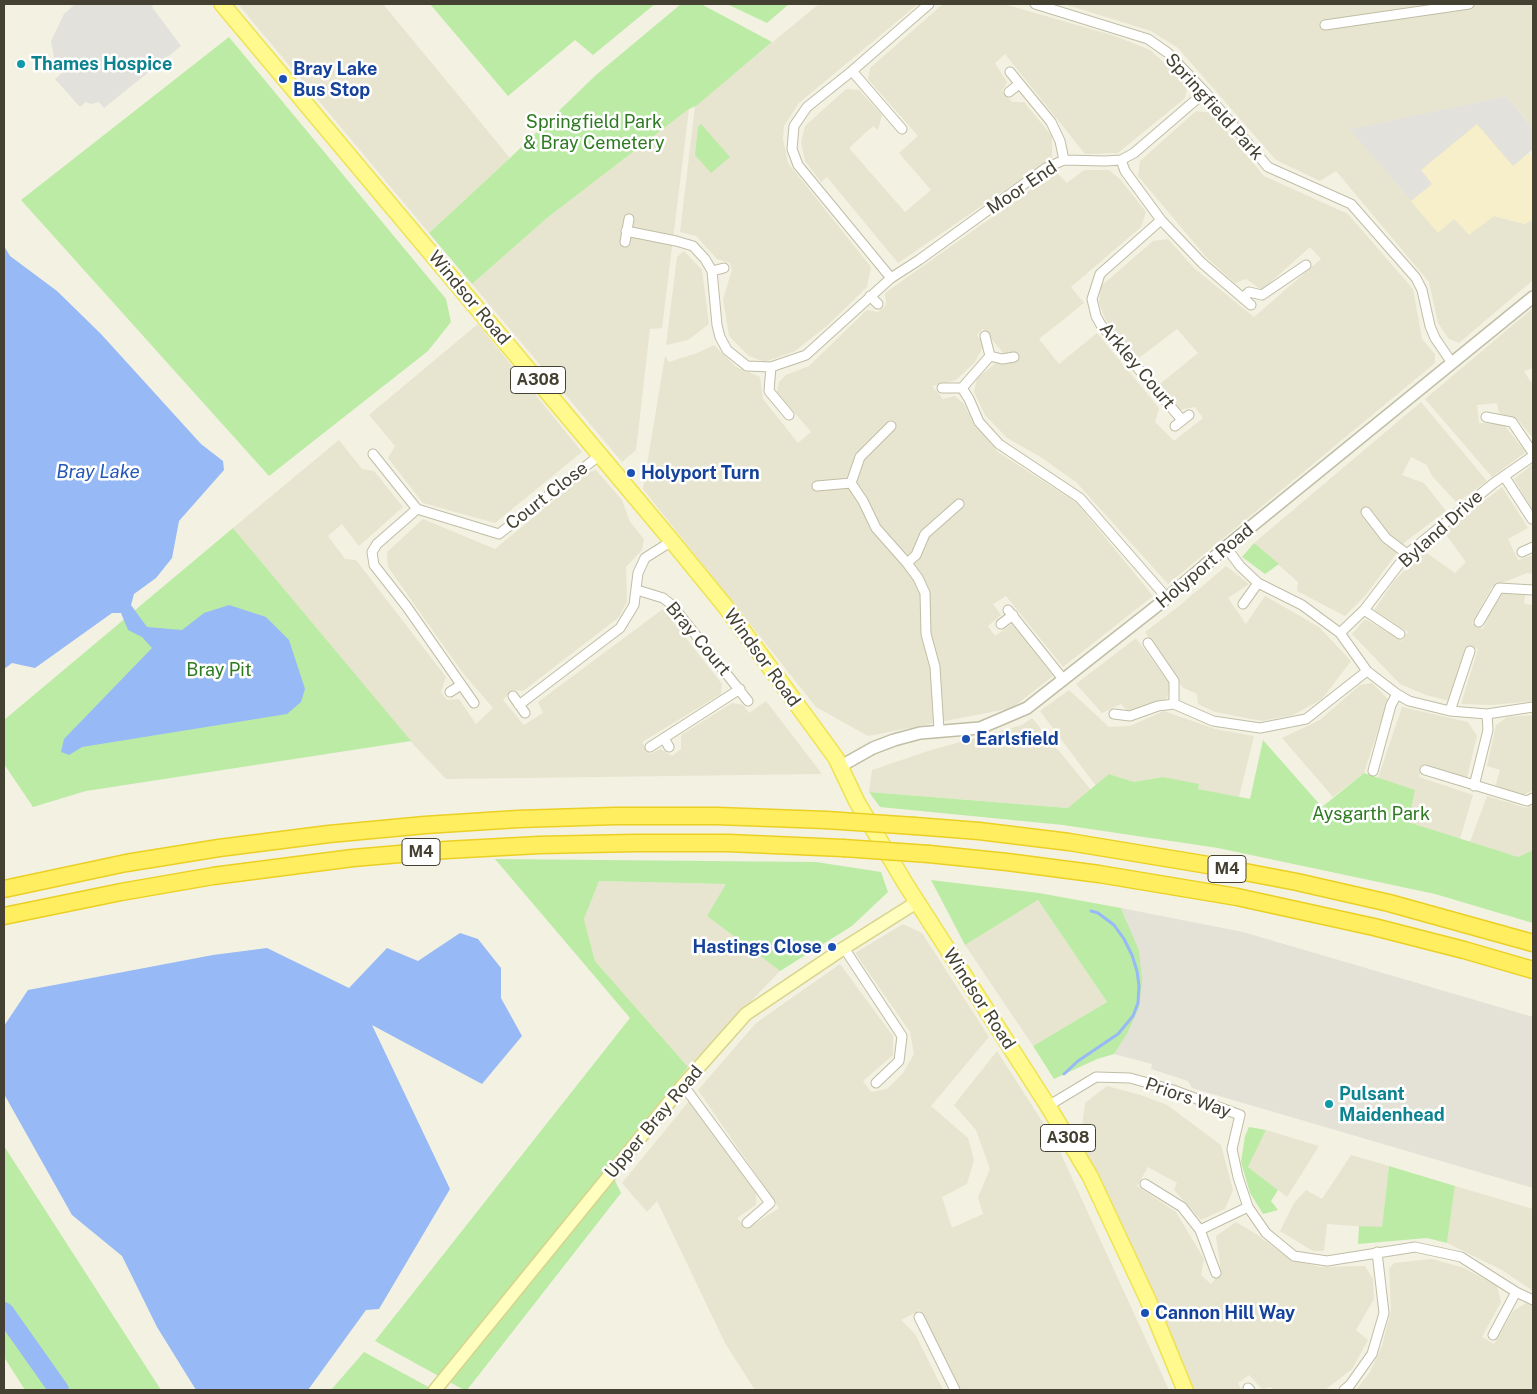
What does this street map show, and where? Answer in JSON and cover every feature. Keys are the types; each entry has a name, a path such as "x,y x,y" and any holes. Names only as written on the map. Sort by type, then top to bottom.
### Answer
{"highway":[{"name":"M4","path":"4,889 89,870 219,848 329,834 425,825 615,816 717,816 826,820 915,826 1069,842 1208,865 1380,901 1533,943"},
{"name":"M4","path":"4,916 213,876 343,860 446,850 539,845 728,843 930,854 1099,874 1237,897 1401,934 1533,970"}],"main road":[{"name":"Windsor Road","path":"222,4 672,541 729,613 841,766 857,802 918,902 1048,1106 1098,1191 1154,1315 1185,1390"},
{"name":"Upper Bray Road","path":"435,1390 683,1085 746,1014 844,948 918,902"}],"street":[{"path":"890,278 798,165 792,149 794,126 807,107 852,71 929,4"},
{"name":"Springfield Park","path":"1035,4 1148,39 1168,54 1205,92 1268,168 1351,204 1416,278 1422,290 1430,326 1452,363"},
{"path":"1325,25 1469,4"},
{"path":"852,71 902,129"},
{"path":"1010,72 1051,122 1060,141 1064,160"},
{"path":"1009,92 1019,84"},
{"path":"1205,92 1134,152 1121,160 1125,171 1162,220 1202,264 1251,305"},
{"name":"Moor End","path":"626,231 692,246 705,259 712,272 717,325 720,337 727,350 747,366 772,368 806,356 890,278 919,260 1046,168 1064,160 1105,162 1121,160"},
{"path":"625,242 628,219"},
{"name":"Arkley Court","path":"1162,220 1100,274 1092,299 1096,316 1101,325 1182,420"},
{"path":"1243,298 1250,292 1262,295 1306,265"},
{"path":"712,272 724,268"},
{"path":"870,296 878,304"},
{"name":"Holyport Road","path":"841,766 873,748 894,740 914,734 940,730 980,728 1027,708 1167,598 1226,547 1533,297"},
{"path":"985,336 990,356"},
{"path":"990,356 1002,360 1014,357"},
{"path":"942,388 962,388 990,356"},
{"path":"772,368 769,391 789,415"},
{"path":"962,388 979,422 999,444 1080,498 1167,598"},
{"name":"Byland Drive","path":"1340,633 1364,610 1407,554 1458,511 1533,455 1512,422 1486,417"},
{"path":"851,483 860,456 891,426"},
{"path":"373,454 417,509 377,544 372,552 374,565 407,607 474,703"},
{"name":"Court Close","path":"417,509 499,534 600,454"},
{"path":"1504,476 1532,519"},
{"path":"817,486 851,483"},
{"path":"851,483 863,501 876,528 907,562 925,593 926,634 935,667 940,730"},
{"path":"907,562 916,555 926,534 959,504"},
{"path":"1366,512 1386,538 1407,554"},
{"path":"519,705 620,628 634,604 638,573 645,558 672,541"},
{"path":"1226,547 1240,566 1258,583 1302,605 1340,633 1367,671 1397,694 1410,701 1450,711 1487,714 1533,707"},
{"path":"1522,552 1533,547"},
{"path":"1243,604 1258,583"},
{"path":"1480,622 1499,588 1533,590"},
{"name":"Bray Court","path":"637,590 663,598 672,605 748,701"},
{"path":"1364,610 1400,634"},
{"path":"1001,624 1011,612 1064,679"},
{"path":"1148,643 1174,681 1174,704"},
{"path":"1450,711 1470,651"},
{"path":"1114,714 1130,716 1158,706 1174,704 1213,721 1260,728 1306,719 1367,671"},
{"path":"450,692 462,685"},
{"path":"650,746 740,689"},
{"path":"1373,771 1392,705 1397,694"},
{"path":"513,696 525,713"},
{"path":"1474,786 1488,730 1487,714"},
{"path":"664,738 669,747"},
{"path":"1425,770 1527,801 1533,798"},
{"path":"844,948 902,1036 899,1061 876,1083"},
{"name":"Priors Way","path":"1048,1106 1096,1078 1130,1078 1173,1090 1240,1115 1232,1149 1238,1177 1248,1207 1266,1233 1294,1256 1327,1261 1415,1247 1461,1257 1516,1292 1533,1300"},
{"path":"683,1085 770,1203 747,1223"},
{"path":"1145,1184 1182,1207 1200,1230 1216,1273"},
{"path":"1200,1230 1248,1207"},
{"path":"1344,1390 1372,1354 1384,1313 1377,1252"},
{"path":"1493,1336 1516,1292"},
{"path":"919,1317 955,1390"}],"shaded area":[{"path":"75,4 154,4 152,7 181,46 104,108 99,102 91,104 86,102 80,107 55,79 62,73 55,62 51,41 64,14"},
{"path":"238,4 383,4 510,158 429,233"},
{"path":"819,4 918,4 799,103 784,126 783,139 788,163 871,267 867,287 828,325 795,351 765,362 749,356 729,336 723,299 732,270 730,263 717,259 696,236 680,232 695,106"},
{"path":"943,4 1004,4 1115,36 1150,50 1188,84 1185,98 1118,153 1085,154 1005,54 995,63 1007,82 1002,91 1012,102 1024,102 1052,136 1052,158 898,263 827,177 821,182 805,161 801,142 805,126 846,89 859,90 882,115 878,130 873,126 849,148 905,212 931,190 899,153 918,136 868,79 870,68"},
{"path":"1064,4 1533,4 1533,129 1507,96 1454,219 1494,216 1525,224 1533,219 1533,280 1459,343 1449,339 1438,323 1429,282 1336,171 1320,181 1276,160 1178,48 1151,31"},
{"path":"1507,96 1533,129 1533,149 1528,153 1533,159 1533,219 1525,224 1494,216 1469,235 1454,219 1438,233 1349,129"},
{"path":"1507,96 1533,129 1533,149 1513,166 1477,124 1421,170 1432,184 1411,201 1349,129"},
{"path":"689,109 662,328 650,329 636,450 622,462 472,284 547,218"},
{"path":"1196,111 1212,113 1264,176 1348,214 1413,289 1422,339 1435,354 1435,363 1168,584 1076,482 1039,456 1007,438 985,415 974,392 977,378 996,363 1005,364 1019,360 1012,353 1004,354 983,329 977,335 984,345 975,362 956,380 932,386 943,399 955,396 964,404 974,424 998,452 1077,503 1153,596 1063,667 1006,596 993,604 1001,615 988,626 995,636 1012,624 1053,676 1012,708 868,736 816,707 643,489 665,356 669,362 714,345 736,367 760,377 763,399 798,443 811,432 777,392 779,382 786,375 809,366 867,310 878,312 886,305 885,293 1056,172 1067,183 1084,170 1109,170 1120,179 1146,212 1141,227 1071,287 1084,303 1039,339 1059,364 1097,333 1159,408 1155,422 1174,441 1203,418 1195,407 1179,410 1160,384 1198,353 1177,329 1139,358 1106,321 1099,303 1101,286 1153,241 1168,239 1195,269 1254,317 1321,259 1310,247 1262,290 1246,279 1235,283 1207,258 1138,176 1140,161"},
{"path":"684,251 702,270 709,324 688,340 666,345 677,257"},
{"path":"1533,308 1533,368 1524,371 1530,381 1533,382 1533,438 1518,420 1499,413 1497,403 1477,405 1479,423 1503,424 1526,452 1492,477 1425,399"},
{"path":"478,324 582,452 495,523 423,503 388,458 395,446 369,415"},
{"path":"1421,402 1487,481 1457,503 1432,476 1427,465 1411,457 1402,475 1424,483 1446,511 1405,542 1365,596 1345,616 1297,591 1298,582 1254,543"},
{"path":"339,440 362,469 374,471 403,507 359,546 342,524 328,536 345,559 356,560 446,677 441,692 447,700 459,699 476,724 493,708 462,672 388,567 387,552 423,519 495,549 587,473 596,470 622,500 630,522 644,539 642,550 626,567 627,602 618,618 523,691 513,690 503,700 524,725 543,713 538,702 663,609 722,684 721,694 642,742 650,754 660,749 672,756 681,749 681,735 732,703 743,705 749,713 766,701 822,774 446,779 410,741 233,528"},
{"path":"1533,464 1533,511 1514,479"},
{"path":"1502,487 1528,528 1508,539 1518,560 1533,555 1533,574 1527,573 1492,587 1472,623 1483,629 1491,611 1503,592 1525,595 1524,604 1533,605 1533,701 1492,705 1461,704 1478,649 1467,646 1449,701 1426,695 1400,684 1352,634 1365,619 1402,641 1408,632 1374,610 1394,581 1424,551 1455,573 1466,562 1444,532"},
{"path":"1226,566 1249,584 1228,598 1246,624 1265,596 1319,627 1351,661 1322,699 1293,715 1262,721 1215,712 1198,704 1197,694 1182,687 1145,632"},
{"path":"1136,638 1170,684 1167,698 1129,713 1121,704 1102,713 1076,684"},
{"path":"1372,683 1388,699 1364,773 1333,797 1282,738 1320,720 1360,685"},
{"path":"1069,690 1109,727 1130,726 1164,711 1215,729 1254,736 1239,797 1197,789 1199,785 1163,777 1134,782 1109,774 1096,786 1040,711"},
{"path":"1402,707 1468,722 1477,736 1467,778 1423,765 1419,777 1473,795 1460,839 1408,822 1378,778"},
{"path":"1533,715 1533,790 1522,796 1495,787 1500,770 1487,766 1496,725 1507,717"},
{"path":"1032,718 1091,790 1069,808 869,792 872,770 931,750 1022,725"},
{"path":"1487,796 1527,808 1533,804 1533,850 1518,857 1470,842"},
{"path":"599,881 727,884 707,916 780,971 688,1067 595,961 584,919"},
{"path":"1038,900 1107,1002 1033,1046 965,945"},
{"path":"1121,908 1243,932 1533,1017 1533,1188 1192,1088 1188,1081 1151,1069 1152,1064 1114,1054 1127,1034 1127,921"},
{"path":"903,924 922,933 989,1037 931,1106 968,1138 974,1160 967,1184 942,1197 952,1228 983,1214 978,1197 990,1169 976,1130 954,1105 997,1051 1056,1143 1169,1390 960,1390 920,1310 901,1320 915,1334 943,1390 755,1390 725,1343 657,1201 647,1212 622,1183 689,1101 756,1192 756,1205 737,1218 747,1229 779,1208 698,1090 756,1023 840,964 893,1036 893,1055 863,1081 871,1092 887,1089 903,1073 914,1054 910,1032 855,953"},
{"path":"1107,1086 1141,1095 1167,1105 1221,1145 1233,1190 1225,1209 1201,1220 1174,1190 1177,1183 1148,1167 1137,1186 1176,1212 1204,1259 1201,1275 1211,1284 1221,1272 1216,1236 1236,1222 1291,1260 1320,1267 1365,1266 1373,1279 1374,1299 1356,1330 1368,1340 1352,1369 1325,1390 1273,1390 1271,1387 1262,1389 1249,1375 1238,1383 1241,1390 1194,1390 1080,1144 1085,1103"},
{"path":"1266,1130 1319,1146 1287,1197 1248,1167"},
{"path":"1351,1155 1389,1166 1382,1228 1327,1224 1324,1251 1313,1251 1280,1231 1294,1203 1306,1190 1322,1199"},
{"path":"1455,1186 1533,1209 1533,1291 1502,1270 1447,1243"},
{"path":"1432,1259 1464,1268 1497,1286 1501,1302 1482,1337 1494,1344 1513,1311 1526,1303 1533,1306 1533,1390 1356,1390 1370,1372 1382,1346 1391,1310 1389,1269 1394,1263"}],"green space":[{"path":"430,4 655,4 593,55 575,40 508,96"},
{"name":"Springfield Park & Bray Cemetery","path":"681,4 701,4 772,42 696,106 689,109 547,218 472,284 429,233 596,75"},
{"path":"727,4 789,4 767,23"},
{"path":"229,37 446,299 451,322 428,351 269,476 21,200"},
{"path":"701,124 730,157 711,173 695,155 698,127"},
{"name":"Bray Pit","path":"233,528 411,741 86,791 33,807 4,764 4,720"},
{"path":"1254,543 1279,564 1265,574 1242,557"},
{"name":"Aysgarth Park","path":"1263,740 1322,807 1364,773 1415,790 1408,822 1518,857 1533,850 1533,923 1435,894 1218,848 1063,825 880,807 869,792 1068,808 1109,774 1134,782 1163,777 1199,784 1198,789 1250,799"},
{"path":"495,859 816,862 881,872 888,892 852,926 780,971 707,916 726,884 599,881 584,919 595,961 688,1067 608,1166 621,1193 467,1390 464,1390 375,1341 630,1018"},
{"path":"931,880 1039,893 1121,908 1139,951 1142,980 1139,1007 1127,1034 1114,1054 1097,1059 1054,1079 1033,1046 1107,1002 1038,900 965,945"},
{"path":"1249,1127 1266,1130 1248,1167 1278,1190 1271,1201 1278,1210 1263,1214 1250,1193 1241,1162 1245,1136"},
{"path":"4,1146 161,1390 25,1390 4,1357"},
{"path":"1389,1166 1455,1186 1447,1243 1427,1238 1358,1244 1359,1226 1382,1227"},
{"path":"364,1352 434,1390 331,1390"}],"water":[{"name":"Bray Lake","path":"4,246 10,256 57,291 101,334 201,444 223,461 224,470 179,521 172,558 156,578 134,594 131,605 147,627 182,630 204,613 229,605 266,617 289,640 305,689 301,702 287,714 82,747 69,755 61,752 64,739 152,648 142,637 128,630 121,613 112,613 35,668 12,663 4,669"},
{"path":"460,933 478,939 501,968 501,998 522,1036 482,1084 372,1025 450,1189 379,1309 366,1310 308,1390 196,1390 157,1327 122,1256 72,1215 4,1094 4,1026 28,990 213,955 267,948 349,988 387,948 418,961"}],"waterway":[{"path":"1064,1074 1078,1061 1118,1034 1133,1016 1138,1003 1139,986 1137,971 1124,939 1114,925 1098,913 1091,911"},
{"path":"4,1312 59,1390"}],"place":[{"name":"Thames Hospice","path":"21,64"},
{"name":"Bray Lake Bus Stop","path":"283,79"},
{"name":"Holyport Turn","path":"631,473"},
{"name":"Earlsfield","path":"966,739"},
{"name":"Hastings Close","path":"832,947"},
{"name":"Pulsant Maidenhead","path":"1329,1104"},
{"name":"Cannon Hill Way","path":"1145,1313"}]}
